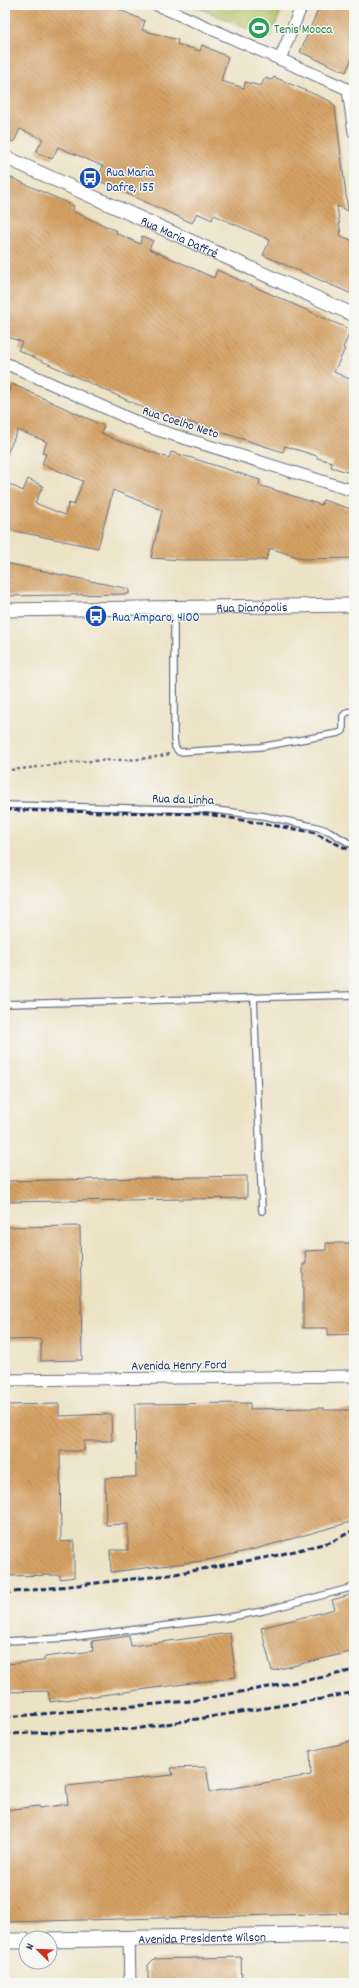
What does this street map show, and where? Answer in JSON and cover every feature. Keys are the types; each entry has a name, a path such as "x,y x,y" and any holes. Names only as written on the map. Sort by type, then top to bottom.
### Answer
{"main road":[{"name":"Avenida Presidente Wilson","path":"58,1940 354,1934"},
{"path":"5,1941 18,1941"}],"street":[{"path":"157,5 351,91 354,132"},
{"path":"280,59 302,5"},
{"name":"Rua Maria Daffré","path":"5,157 354,316"},
{"name":"Rua Coelho Neto","path":"5,363 148,426 354,491"},
{"name":"Rua Dianópolis","path":"5,610 354,605"},
{"name":"Avenida Henry Ford","path":"5,1380 354,1376"},
{"path":"129,1939 130,1983"}],"lane":[{"path":"174,608 174,738 175,748 178,751 260,747 339,734 343,731 343,716 347,712 354,711"},
{"name":"Rua da Linha","path":"5,805 215,810 264,816 316,827 329,832 354,846"},
{"path":"5,1004 354,995"},
{"path":"254,997 262,1211"},
{"path":"5,1641 67,1638 225,1618 263,1611 354,1587"}],"path":[{"path":"5,770 24,770 78,762 134,759 161,756 178,751"}],"green space":[{"name":"Tenis Mooca","path":"192,5 284,5 269,38"}],"building":[{"path":"5,5 109,5 145,21 142,30 178,40 177,44 200,51 202,45 228,57 221,81 244,88 245,82 261,86 265,78 272,80 274,77 330,101 335,107 348,211 337,206 341,236 351,240 354,260 354,295 263,255 270,240 214,215 212,220 197,213 192,223 97,180 103,166 58,147 52,159 36,152 43,139 20,129 14,142 5,139"},
{"path":"320,5 354,5 354,53 346,72 300,52"},
{"path":"5,175 74,206 72,211 117,231 116,233 140,244 142,236 153,241 149,249 214,278 217,270 351,330 343,348 345,349 334,372 354,381 354,474 331,467 332,462 317,458 317,456 285,446 283,452 142,407 18,350 22,342 5,336"},
{"path":"12,384 104,426 101,433 116,440 169,458 171,452 195,459 260,480 259,485 321,505 323,500 354,510 354,558 303,559 270,548 266,560 181,560 151,558 162,510 113,490 98,548 5,529 5,482 23,491 28,479 43,486 35,503 65,515 69,503 74,505 83,481 42,464 46,454 42,453 47,442 18,430 5,458 5,399"},
{"path":"5,563 129,589 129,594 5,596"},
{"path":"247,1176 247,1198 5,1202 5,1181"},
{"path":"80,1226 82,1360 41,1361 41,1339 5,1340 5,1227"},
{"path":"326,1243 354,1243 354,1334 328,1335 328,1328 303,1328 303,1264 306,1264 305,1251 326,1250"},
{"path":"250,1403 250,1409 324,1408 324,1410 354,1410 354,1521 259,1548 203,1561 111,1572 110,1550 128,1550 128,1524 106,1525 105,1478 136,1477 135,1404"},
{"path":"59,1404 59,1416 111,1414 112,1441 84,1441 84,1451 60,1451 61,1542 74,1541 74,1577 60,1579 60,1575 5,1576 5,1405"},
{"path":"354,1594 354,1651 272,1671 261,1628 335,1609 332,1600"},
{"path":"230,1633 236,1677 50,1702 48,1691 5,1692 5,1664 44,1661 44,1657 93,1651 92,1641 129,1636 131,1646"},
{"path":"354,1741 354,1913 5,1922 5,1810 39,1806 40,1808 68,1804 66,1786 173,1775 171,1768 206,1767 210,1792 311,1775 310,1751"},
{"path":"241,1957 242,1983 148,1983 148,1965 154,1959"}],"railway":[{"path":"5,810 207,814 312,832 354,852"},
{"path":"5,1593 169,1575 274,1556 331,1542 354,1530"},
{"path":"5,1717 191,1701 324,1677 354,1670"},
{"path":"5,1734 135,1729 321,1699 354,1692"}],"place":[{"name":"Tenis Mooca","path":"259,28"},
{"name":"Rua Maria Dafre, 155","path":"90,178"},
{"name":"Rua Amparo, 4100","path":"96,616"}]}
